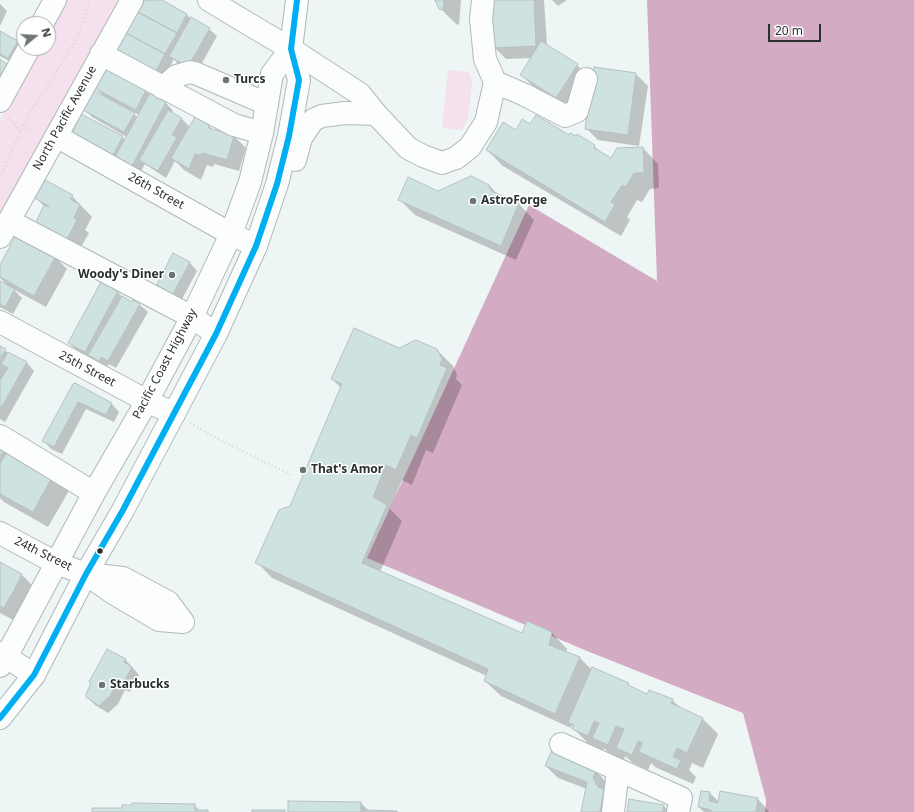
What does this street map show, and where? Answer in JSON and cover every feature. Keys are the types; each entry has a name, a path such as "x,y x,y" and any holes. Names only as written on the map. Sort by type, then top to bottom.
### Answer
{"main road":[{"path":"46,16 55,0"},
{"name":"North Pacific Avenue","path":"4,229 132,0"},
{"path":"209,0 291,48 360,94 376,114 408,148 423,156 442,163 456,158 470,147 486,122 495,82 485,59 481,19 483,0"},
{"name":"Pacific Coast Highway","path":"0,718 34,675 86,574 123,510 216,334 256,246 277,184 289,136 299,80 291,48 297,0"},
{"name":"Pacific Coast Highway","path":"2,659 147,401 192,317 231,234 250,182 262,133 272,74 291,48"},
{"path":"101,54 234,125 262,133"},
{"path":"0,101 25,56"},
{"path":"163,88 176,76 190,72 267,104"},
{"path":"495,82 525,95 565,116 577,111 586,79"},
{"path":"256,246 273,230 279,222 301,138 313,120 322,116 345,113 376,114"},
{"name":"26th Street","path":"56,136 231,234 256,246"},
{"path":"4,229 192,317 216,334"},
{"name":"25th Street","path":"0,322 174,414"},
{"path":"0,436 94,493"},
{"name":"24th Street","path":"0,533 56,563 86,574"},
{"path":"2,659 34,675"},
{"path":"561,744 618,770 679,805"},
{"path":"613,812 618,770"}],"path":[{"path":"0,177 28,115 76,40 90,0"},
{"path":"174,414 217,438 291,475"}],"shaded area":[{"path":"64,0 121,0 0,223 0,119 34,56 56,56 55,16"},
{"path":"647,0 914,0 914,812 765,812 766,800 743,713 587,651 367,558 529,205 657,281"},
{"path":"448,70 469,72 472,83 468,119 462,130 442,128"}],"building":[{"path":"145,0 162,0 187,14 177,33 138,12"},
{"path":"435,0 444,0 443,10 439,9"},
{"path":"490,0 534,0 536,46 493,48"},
{"path":"138,12 177,33 165,54 126,33"},
{"path":"191,17 210,28 188,67 169,56"},
{"path":"0,31 16,40 16,44 8,58 0,54"},
{"path":"126,33 165,54 154,74 116,52"},
{"path":"541,41 578,64 556,98 520,75"},
{"path":"0,59 7,64 0,77"},
{"path":"594,67 636,73 628,135 585,129"},
{"path":"105,68 146,90 136,110 94,88"},
{"path":"93,90 135,113 124,132 83,110"},
{"path":"150,93 166,102 132,166 115,157"},
{"path":"168,110 182,118 172,135 177,137 158,171 139,160"},
{"path":"81,114 123,136 113,155 72,133"},
{"path":"196,115 207,122 209,128 234,135 227,160 202,153 201,155 195,154 189,169 171,158"},
{"path":"536,115 569,135 570,133 576,136 577,134 595,145 594,148 611,158 617,148 643,147 644,173 634,173 626,187 622,185 611,202 615,204 605,222 486,150 503,122 516,130 522,119 530,124"},
{"path":"471,176 489,185 491,191 519,203 501,246 398,200 408,177 438,191"},
{"path":"45,180 73,195 70,199 80,205 74,218 77,220 65,243 34,226 44,205 49,206 35,198"},
{"path":"19,236 56,256 34,296 0,277 0,265 15,237 17,238"},
{"name":"Woody's Diner","path":"173,253 190,262 173,294 162,288 160,291 155,288"},
{"path":"0,281 15,289 5,307 0,304"},
{"path":"101,282 118,291 85,352 68,343"},
{"path":"122,296 132,302 133,300 140,304 108,361 101,357 99,361 88,355"},
{"path":"354,328 399,348 416,340 437,349 442,359 440,365 447,368 417,438 411,435 396,470 386,465 373,497 387,505 362,563 522,633 527,621 552,632 549,645 580,657 555,714 484,681 488,669 255,563 279,510 290,506 342,384 331,379"},
{"path":"0,346 6,349 0,359"},
{"path":"8,352 27,362 0,410 0,380 8,368 1,364"},
{"path":"75,383 112,403 106,415 78,402 54,447 42,441 73,384"},
{"path":"0,441 7,445 0,458"},
{"path":"10,447 55,472 33,512 0,494 0,464"},
{"path":"0,562 22,574 4,608 0,606"},
{"path":"107,649 126,659 124,662 132,667 122,685 117,682 110,696 99,706 86,697 86,694 91,683 89,682"},
{"path":"592,667 629,683 628,685 647,694 649,690 673,699 671,703 703,718 687,753 677,748 673,757 681,760 677,769 639,752 642,743 638,741 632,755 616,748 624,729 616,726 608,745 592,738 599,723 594,721 588,736 572,729 574,725 568,722"},
{"path":"552,750 596,770 593,778 598,787 604,789 600,812 581,812 587,782 545,766"},
{"path":"701,791 710,792 709,801 718,803 720,791 758,798 756,812 711,812 711,810 698,807"},
{"path":"629,799 664,805 663,812 627,812"},
{"path":"288,801 361,802 361,812 288,812"},
{"path":"132,803 195,804 195,810 208,810 208,812 92,812 92,808 122,808 122,805 132,805"},
{"path":"252,810 285,810 285,812 252,812"},
{"path":"364,810 397,811 397,812 364,812"}],"transit line":[{"path":"0,718 34,675 86,574 123,510 216,334 256,246 277,184 289,136 299,80 291,49 297,0"}],"place":[{"name":"Turcs","path":"226,80"},
{"name":"AstroForge","path":"473,201"},
{"name":"Woody's Diner","path":"172,275"},
{"name":"That's Amor","path":"303,470"},
{"name":"Starbucks","path":"102,685"}]}
